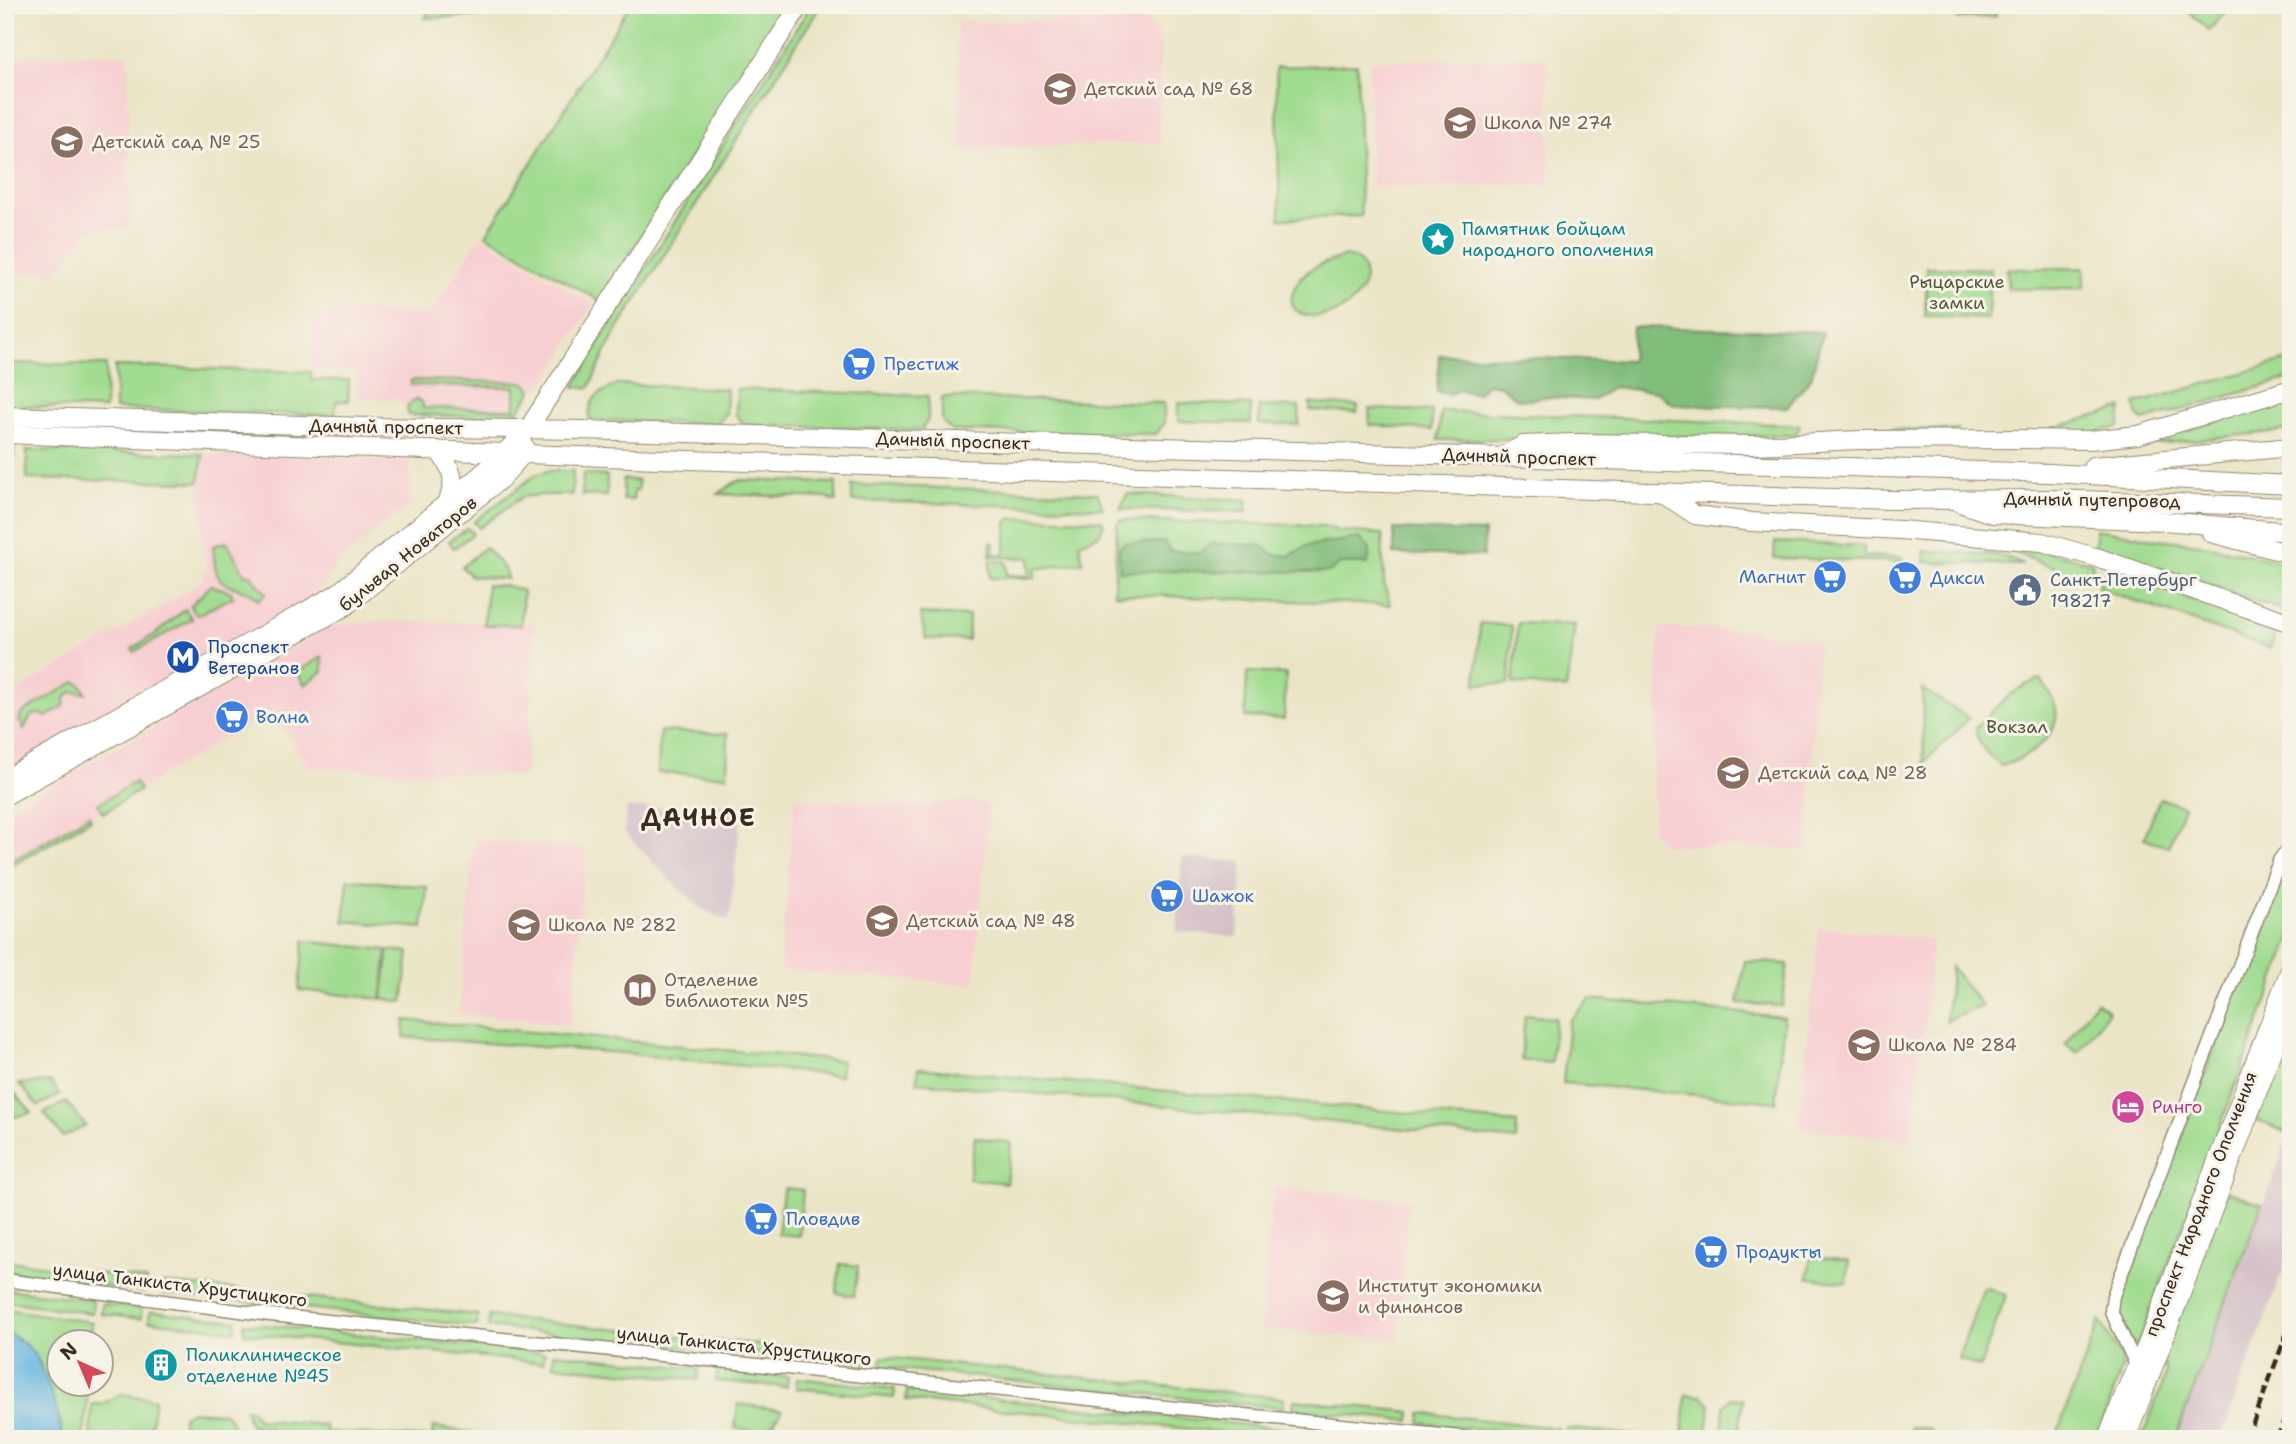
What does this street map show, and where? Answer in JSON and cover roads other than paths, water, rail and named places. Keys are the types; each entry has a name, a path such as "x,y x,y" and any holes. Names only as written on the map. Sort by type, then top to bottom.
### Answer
{"main road":[{"name":"бульвар Новаторов","path":"5,779 331,597 359,577 505,452 528,429 800,5"},
{"path":"1501,457 1523,445 1573,443 1754,445 1858,440 2089,440 2138,435 2291,389"},
{"name":"Дачный проспект","path":"5,416 1900,469"},
{"name":"бульвар Новаторов","path":"5,796 346,606 492,486 524,453 528,429"},
{"name":"Дачный проспект","path":"5,434 1894,500"},
{"path":"2048,473 2080,467 2291,447"},
{"path":"437,450 448,463 453,478 453,488 446,504"},
{"name":"Дачный путепровод","path":"1900,469 2291,485"},
{"path":"1660,492 1695,515 1765,523 1900,530 2042,542 2102,559 2291,623"},
{"path":"1947,498 1992,514 2164,521 2291,532"},
{"name":"Дачный путепровод","path":"1894,500 1947,498 2181,501 2291,506"},
{"path":"2164,521 2291,554"},
{"name":"проспект Народного Ополчения","path":"2107,1439 2151,1334 2291,967"},
{"name":"проспект Народного Ополчения","path":"2126,1439 2291,1004"}],"street":[{"path":"2137,1367 2116,1326 2111,1311 2113,1296 2280,859 2291,846"},
{"name":"улица Танкиста Хрустицкого","path":"5,1280 234,1311 1479,1439"}],"water":[{"path":"5,1332 24,1343 38,1360 46,1377 46,1398 53,1398 62,1439 5,1439"}],"railway":[{"path":"2247,1439 2291,1322"},
{"path":"2277,1439 2291,1401"}],"place":[{"name":"Детский сад № 68","path":"1060,89"},
{"name":"Школа № 274","path":"1460,123"},
{"name":"Детский сад № 25","path":"67,142"},
{"name":"Памятник бойцам народного ополчения","path":"1438,239"},
{"name":"Престиж","path":"859,364"},
{"name":"Магнит","path":"1830,577"},
{"name":"Дикси","path":"1905,578"},
{"name":"Санкт-Петербург 198217","path":"2025,590"},
{"name":"Проспект Ветеранов","path":"183,657"},
{"name":"Волна","path":"232,717"},
{"name":"Детский сад № 28","path":"1733,773"},
{"name":"Шажок","path":"1167,896"},
{"name":"Детский сад № 48","path":"882,921"},
{"name":"Школа № 282","path":"524,925"},
{"name":"Отделение Библиотеки №5","path":"640,990"},
{"name":"Школа № 284","path":"1864,1045"},
{"name":"Ринго","path":"2128,1107"},
{"name":"Пловдив","path":"761,1219"},
{"name":"Продукты","path":"1711,1252"},
{"name":"Институт экономики и финансов","path":"1333,1296"},
{"name":"Поликлиническое отделение №45","path":"161,1365"}],"district":[{"name":"ДАЧНОЕ","path":"699,818"}],"park label":[{"name":"Рыцарские замки","path":"1957,292"},
{"name":"Вокзал","path":"2017,727"}]}
